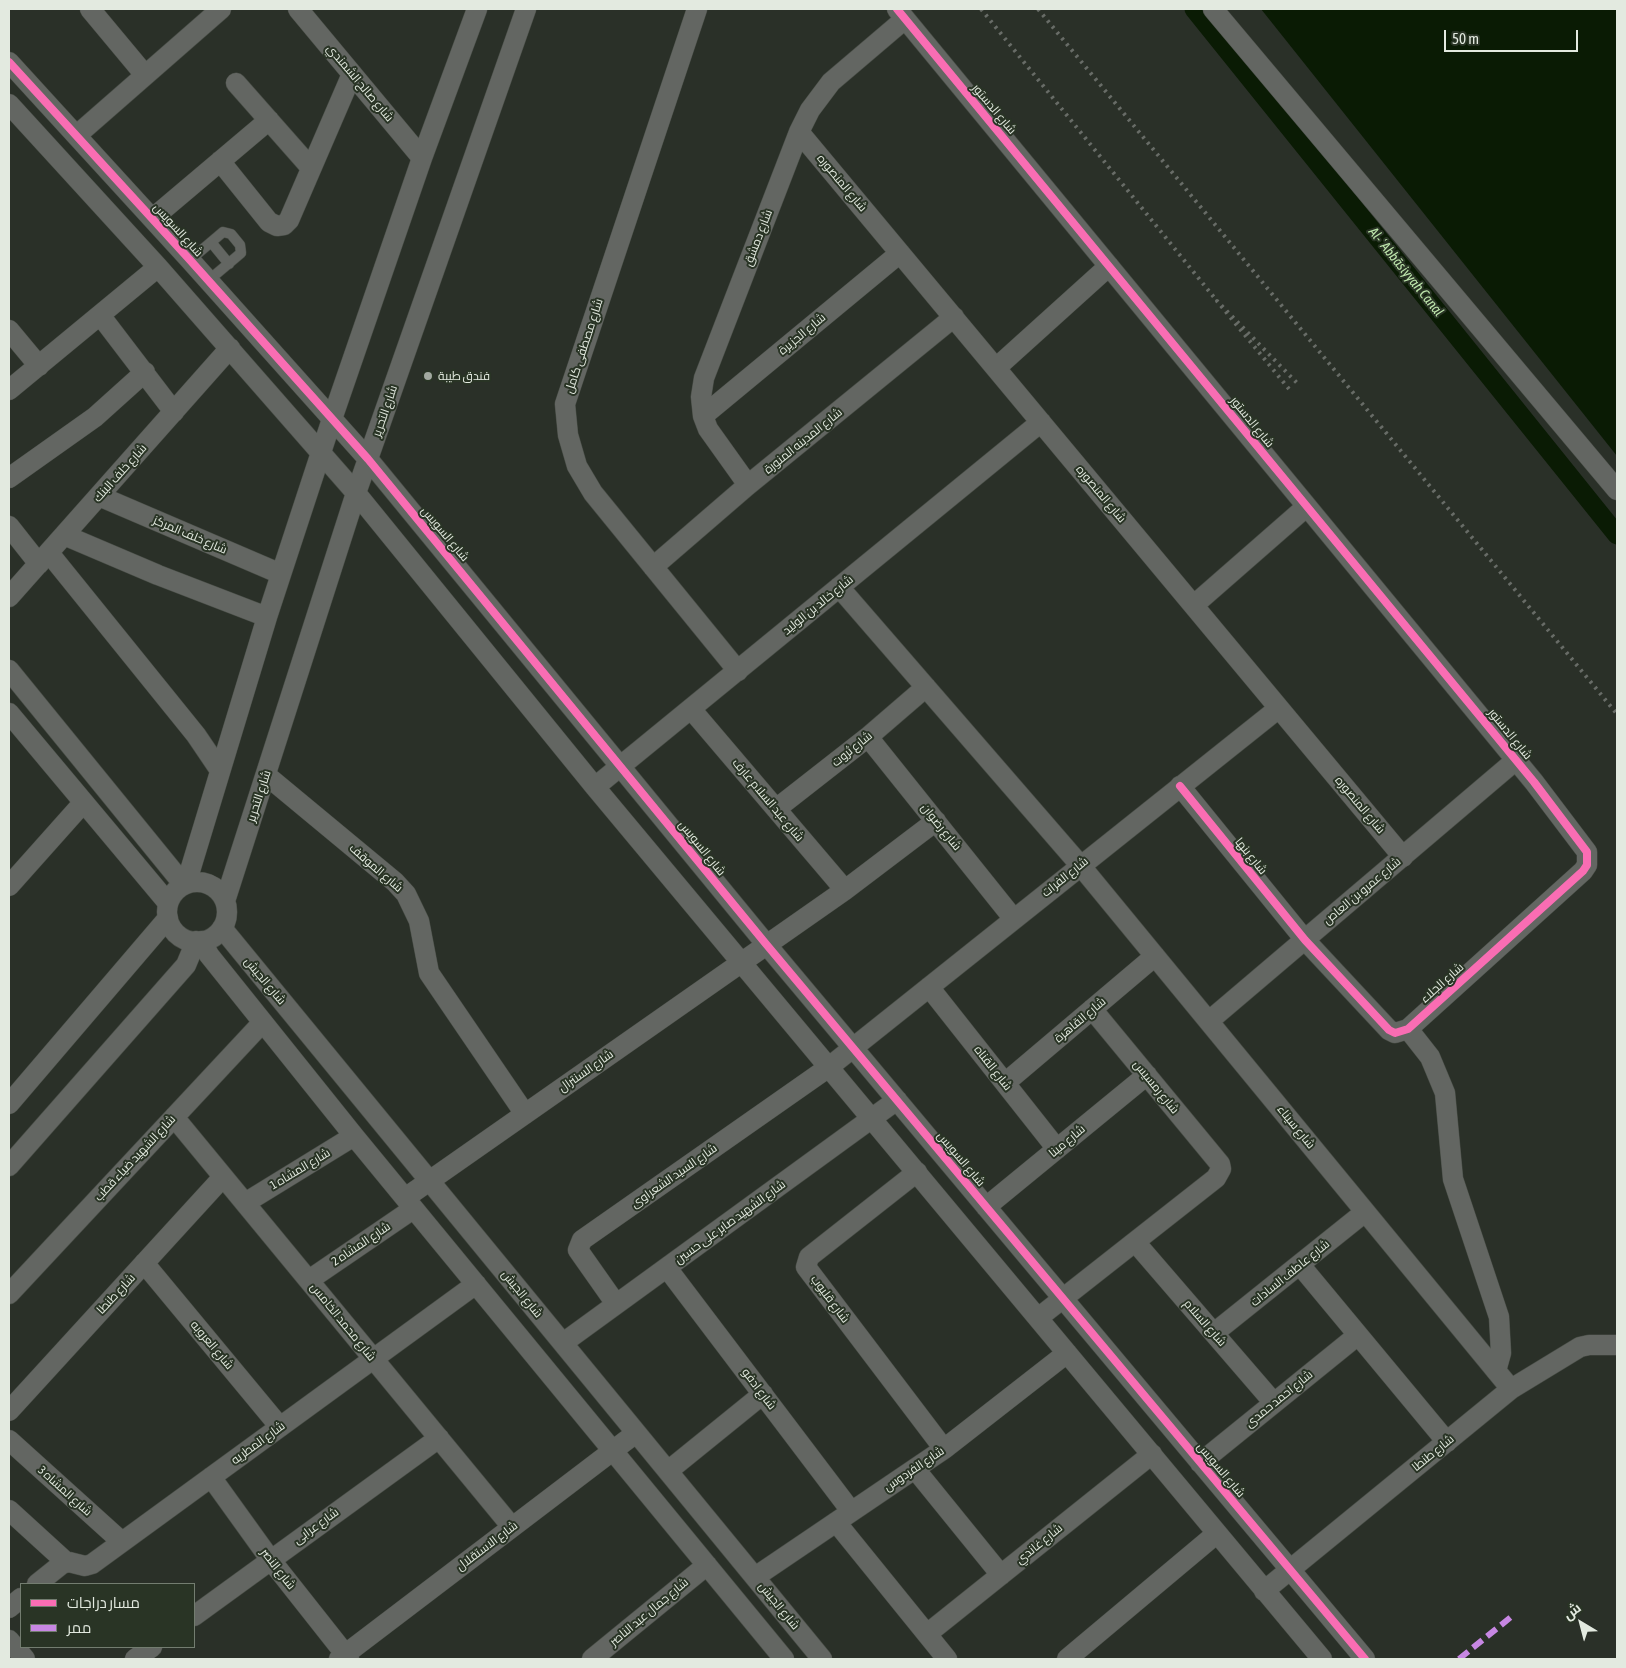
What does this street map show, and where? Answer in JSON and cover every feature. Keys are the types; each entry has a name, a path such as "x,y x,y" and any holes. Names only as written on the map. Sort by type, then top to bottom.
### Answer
{"street":[{"path":"90,9 145,75"},
{"path":"77,135 221,9"},
{"name":"شارع صالح الشمندي","path":"298,9 422,158"},
{"path":"9,1104 168,910 172,895 185,884 267,617 332,419 422,158 477,9"},
{"name":"شارع التحرير","path":"225,901 356,492 526,9"},
{"name":"شارع مصطفى كامل","path":"697,9 565,404 568,435 577,466 593,493 738,671"},
{"path":"1213,9 1617,490"},
{"name":"شارع دمشق","path":"748,485 716,442 703,416 701,397 704,378 799,132 810,110 831,82 901,14"},
{"name":"شارع الدستور","path":"901,14 1516,760 1587,852"},
{"name":"شارع السويس","path":"9,62 153,218 368,459 622,766 766,944 1365,1659"},
{"path":"220,161 269,222 277,226 284,224 289,220 352,74"},
{"path":"236,83 311,168"},
{"path":"9,104 187,299 356,492 595,788 1322,1659"},
{"path":"153,218 269,120"},
{"name":"شارع المنصوره","path":"799,132 1403,856"},
{"name":"شارع الجزيرة","path":"703,416 900,252"},
{"path":"996,368 1109,266"},
{"path":"9,390 158,267"},
{"path":"187,299 208,280"},
{"path":"100,315 174,412"},
{"name":"شارع المدينه المنورة","path":"653,567 748,485 954,317"},
{"path":"9,330 39,366"},
{"name":"شارع خلف البنك","path":"9,597 230,348"},
{"path":"9,478 95,417 145,372"},
{"name":"شارع خالد بن الوليد","path":"595,788 1041,422"},
{"name":"شارع خلف المركز","path":"99,496 281,574"},
{"path":"1194,605 1306,507"},
{"path":"9,526 44,558 196,735 219,769"},
{"path":"64,535 158,575 267,617"},
{"name":"شارع سيناء","path":"840,587 1080,865 1511,1389"},
{"path":"9,670 185,884"},
{"name":"شارع ثروت","path":"776,809 868,737 926,687"},
{"name":"شارع الفرات","path":"829,1067 1013,918 1279,708"},
{"name":"شارع عبد السلام عارف","path":"691,709 845,890"},
{"path":"9,713 168,910 175,932 188,940 210,939 222,928 227,915 225,901 213,887 205,883 185,884"},
{"name":"شارع رضوان","path":"868,737 1013,918"},
{"name":"شارع عمرو بن العاص","path":"1209,1021 1516,760"},
{"name":"شارع الموقف","path":"266,775 406,894 419,921 429,973 525,1114"},
{"name":"شارع بنها","path":"1180,786 1305,940"},
{"path":"9,886 83,803"},
{"name":"شارع السنترال","path":"409,1204 430,1181 845,890 936,821"},
{"name":"شارع الجلاء","path":"1408,1029 1583,871 1587,865 1587,852"},
{"name":"شارع الجيش","path":"222,928 822,1659"},
{"path":"1305,940 1389,1030 1402,1032 1408,1029 1430,1057 1445,1093 1453,1178 1499,1317 1501,1354 1496,1371"},
{"path":"199,941 262,1023 409,1204 784,1659"},
{"path":"9,1166 186,964 199,941"},
{"name":"شارع القاهرة","path":"1005,1083 1155,956"},
{"name":"شارع القناه","path":"929,987 1057,1149"},
{"name":"شارع رمسيس","path":"1092,1009 1220,1164 1221,1170 1216,1178 1136,1242"},
{"name":"شارع الشهيد ضياء قطب","path":"9,1294 262,1023"},
{"name":"شارع السيد الشعراوى","path":"616,1304 580,1253 579,1243 829,1067"},
{"name":"شارع مينا","path":"986,1207 1147,1075"},
{"name":"شارع الشهيد صابر على حسين","path":"562,1343 897,1100"},
{"name":"شارع محمد الخامس","path":"174,1117 512,1527"},
{"name":"شارع المشاه 1","path":"245,1203 354,1136"},
{"name":"شارع قليوب","path":"917,1172 809,1257 806,1263 808,1270 944,1449"},
{"name":"شارع طنطا","path":"9,1411 224,1177"},
{"name":"شارع المشاه 2","path":"308,1280 409,1204"},
{"name":"شارع عاطف السادات","path":"1214,1333 1366,1212"},
{"path":"1038,1318 1136,1242"},
{"name":"شارع السلام","path":"1136,1242 1274,1403"},
{"name":"شارع العروبه","path":"144,1263 280,1427"},
{"path":"1300,1265 1447,1442"},
{"name":"شارع ادفو","path":"667,1268 763,1394 844,1517 927,1634 947,1659"},
{"name":"شارع المطريه","path":"66,1562 90,1565 476,1284"},
{"name":"شارع احمد حمدى","path":"1200,1463 1358,1335"},
{"name":"شارع طنطا","path":"1264,1591 1511,1389 1580,1347 1589,1345 1617,1345"},
{"name":"شارع الفردوس","path":"755,1577 944,1449 1067,1353"},
{"path":"668,1471 763,1394"},
{"name":"شارع الاستقلال","path":"344,1658 636,1433"},
{"name":"شارع عرابى","path":"195,1615 439,1438"},
{"name":"شارع المشاه 3","path":"9,1440 122,1542"},
{"name":"شارع غاندي","path":"927,1634 1152,1454"},
{"path":"915,1469 1001,1574"},
{"name":"شارع النصر","path":"210,1477 344,1658"},
{"path":"9,1510 66,1562 38,1583"},
{"path":"1067,1659 1216,1534"},
{"name":"شارع جمال عبد الناصر","path":"592,1659 707,1565"},
{"path":"749,1617 772,1598"},
{"path":"9,1608 20,1599"},
{"path":"9,1640 25,1659"},
{"path":"135,1659 151,1648"}],"lane":[{"path":"190,260 223,232 231,234 242,249 241,253 208,280"},
{"path":"211,242 229,264"}],"shaded area":[{"path":"1261,9 1617,9 1617,456"}],"waterway":[{"name":"Al-ʿAbbāsiyyah Canal","path":"1194,9 1617,535"}],"railway":[{"path":"981,9 1217,301"},
{"path":"1038,9 1617,714"},
{"path":"1289,389 1217,301 1298,384"}],"marked path":[{"path":"1459,1659 1511,1617"}],"cycle path":[{"path":"897,9 1534,782 1587,852 1587,865 1583,871 1408,1029 1395,1033 1389,1030 1305,940 1180,786"},
{"path":"9,62 368,459 766,944 1365,1659"}],"place":[{"name":"فندق طيبة","path":"428,376"}]}
